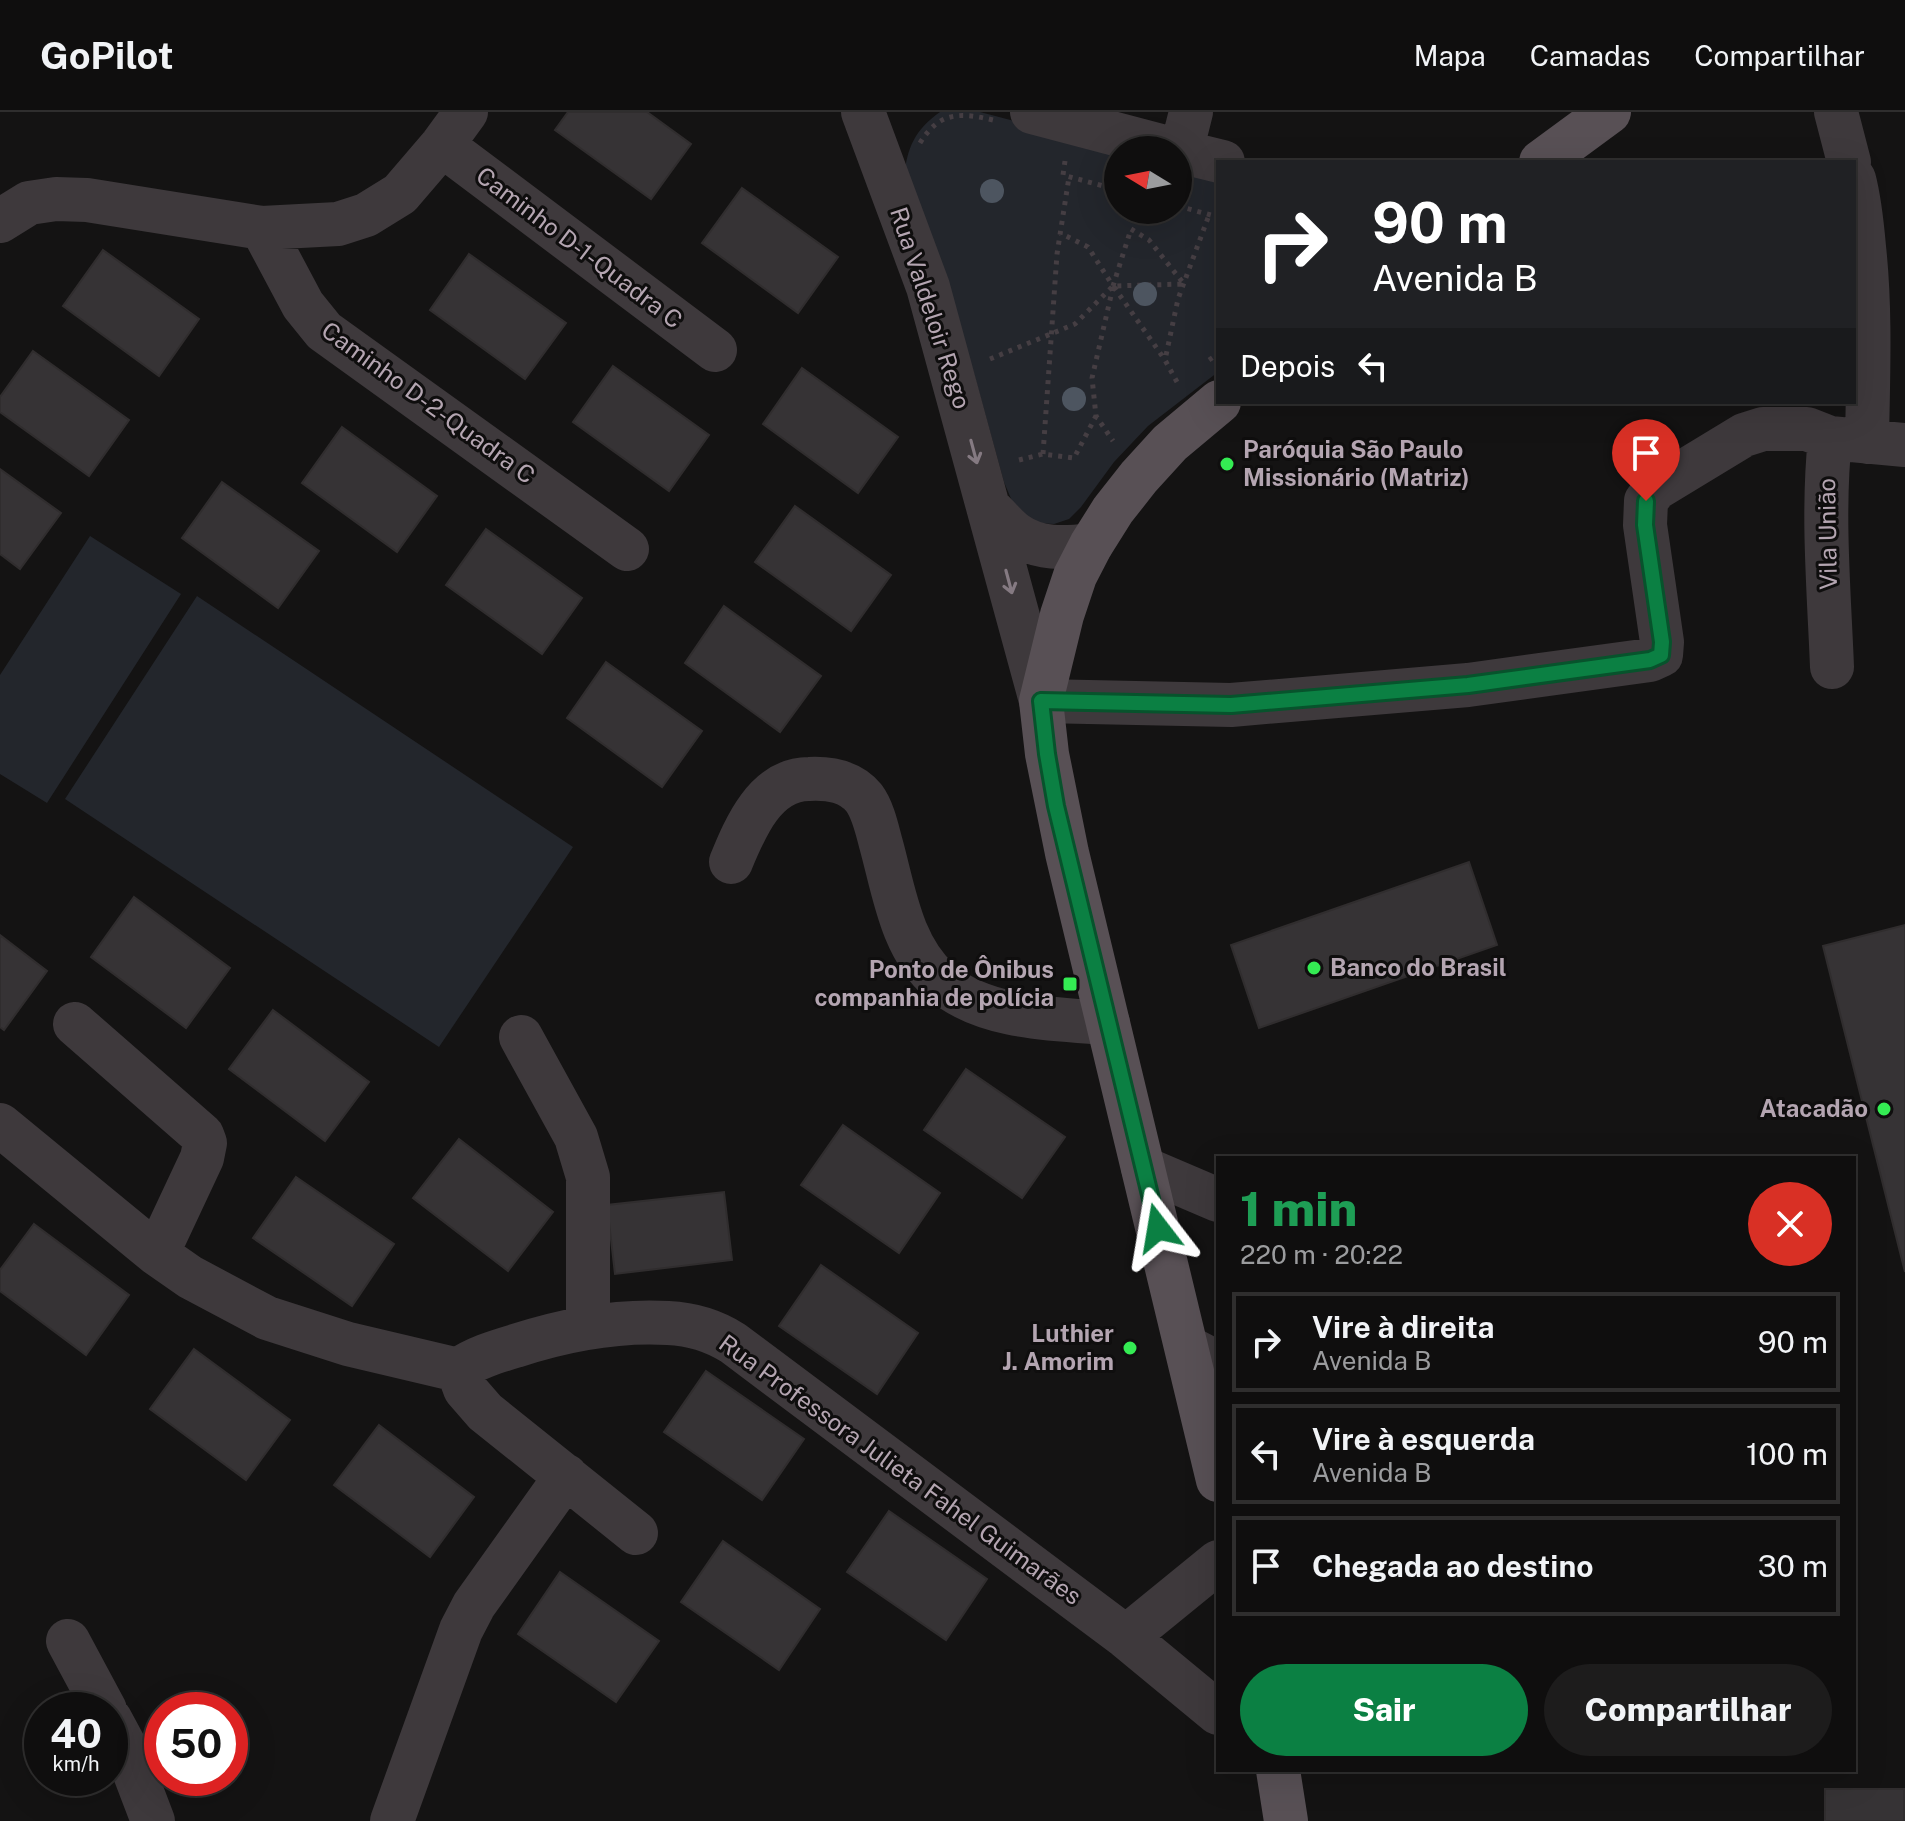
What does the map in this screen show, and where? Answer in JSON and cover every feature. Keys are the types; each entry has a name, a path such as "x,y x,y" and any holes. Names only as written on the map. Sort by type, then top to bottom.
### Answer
{"main road":[{"path":"1544,160 1609,112"},
{"path":"1205,381 1170,443 1113,510 1075,576 1041,701 1056,806 1143,1168 1203,1357 1216,1464"},
{"path":"1278,1772 1286,1821"}],"street":[{"name":"Rua Valdeloir Rego","path":"863,112 928,287 1041,701"},
{"path":"1836,112 1848,160"},
{"path":"1015,116 1148,136"},
{"path":"0,221 29,203 56,199 87,200 262,228 338,224 366,215 400,194 454,129"},
{"name":"Caminho D-1-Quadra C","path":"454,129 715,350"},
{"path":"1192,146 1219,160"},
{"name":"Vila União","path":"1832,667 1826,474 1867,442 1867,274 1856,186"},
{"name":"Caminho D-2-Quadra C","path":"262,228 303,305 324,331 627,549"},
{"path":"1041,701 1231,705 1468,685 1650,660 1661,655 1662,642 1645,525 1646,501 1655,489 1744,435 1763,429 1807,429 1867,442"},
{"path":"988,507 1016,534 1037,544 1062,548 1091,545"},
{"path":"731,862 757,809 776,790 799,779 824,778 848,784 866,800 904,928 920,961 941,982 968,999 1005,1011 1044,1019 1108,1023"},
{"path":"75,1024 202,1135 205,1143 202,1158 157,1254"},
{"path":"521,1037 576,1137 588,1177 588,1328"},
{"path":"0,1125 157,1254 190,1277 267,1318 348,1344 458,1370 465,1389 485,1412 636,1533"},
{"path":"1143,1168 1216,1199"},
{"name":"Rua Professora Julieta Fahel Guimarães","path":"458,1370 491,1353 550,1335 611,1324 670,1323 716,1332 1126,1637 1216,1711"},
{"path":"392,1821 461,1630 474,1605 566,1476"},
{"path":"1126,1637 1216,1564"},
{"path":"68,1641 95,1692"},
{"path":"128,1755 153,1821"}],"path":[{"path":"917,151 921,140 940,119 953,114 1015,116"},
{"path":"1067,151 1063,175 1104,186"},
{"path":"1043,454 1060,233 1069,177"},
{"path":"1192,210 1216,217"},
{"path":"1165,360 1178,299 1209,215"},
{"path":"1120,439 1115,445 1096,416 1092,378 1113,286 1131,229 1149,240 1184,284"},
{"path":"1060,233 1088,247 1165,360 1179,387 1205,381 1216,358"},
{"path":"979,364 1075,324 1113,286 1184,284"},
{"path":"1006,463 1043,454 1074,458 1096,416"}],"shaded area":[{"path":"940,112 980,112 1104,145 1104,224 1192,224 1192,168 1216,174 1216,374 1148,426 1114,462 1069,519 1054,524 1036,523 1023,516 1004,482 973,370 904,178 907,157 918,133"},
{"path":"90,536 181,594 47,803 0,774 0,675"},
{"path":"197,596 573,847 439,1047 65,799"}],"building":[{"path":"568,112 647,112 691,144 651,199 555,130"},
{"path":"742,188 838,257 798,313 702,243"},
{"path":"103,250 199,319 159,376 63,306"},
{"path":"469,254 566,323 525,379 430,310"},
{"path":"33,351 129,420 89,476 0,412 0,397"},
{"path":"613,366 709,435 669,491 573,422"},
{"path":"802,368 898,437 858,493 763,424"},
{"path":"342,427 437,496 397,552 302,483"},
{"path":"0,469 61,513 20,569 0,554"},
{"path":"222,482 319,551 278,608 182,538"},
{"path":"795,506 891,575 851,631 755,562"},
{"path":"486,529 582,598 542,654 446,585"},
{"path":"724,606 821,676 780,732 685,663"},
{"path":"606,662 702,731 662,787 567,718"},
{"path":"1469,862 1497,945 1259,1028 1231,945"},
{"path":"134,897 230,968 186,1028 91,957"},
{"name":"Atacadão","path":"1905,925 1905,1272 1823,946"},
{"path":"0,935 47,971 4,1030 0,1027"},
{"path":"273,1010 369,1082 325,1141 229,1069"},
{"path":"966,1069 1065,1137 1022,1198 924,1130"},
{"path":"843,1125 940,1193 899,1253 801,1185"},
{"path":"459,1139 553,1212 508,1271 413,1198"},
{"path":"296,1177 394,1244 352,1306 253,1238"},
{"path":"724,1192 732,1260 615,1274 607,1205"},
{"path":"34,1224 129,1295 86,1355 0,1291 0,1270"},
{"path":"821,1265 918,1333 877,1394 779,1326"},
{"path":"194,1349 290,1420 246,1480 150,1409"},
{"path":"706,1371 804,1439 762,1500 664,1432"},
{"path":"379,1425 474,1497 430,1557 334,1485"},
{"path":"889,1511 987,1579 946,1640 847,1572"},
{"path":"723,1541 820,1609 779,1670 681,1602"},
{"path":"560,1572 659,1641 616,1702 518,1634"},
{"path":"1825,1789 1904,1789 1904,1821 1825,1821"}],"place":[{"name":"Paróquia São Paulo Missionário (Matriz)","path":"1227,464"},
{"name":"Banco do Brasil","path":"1314,968"},
{"name":"Ponto de Ônibus companhia de polícia","path":"1070,984"},
{"name":"Atacadão","path":"1884,1109"},
{"name":"Luthier J. Amorim","path":"1130,1348"}],"route":[{"path":"1158,1228 1056,806 1041,701 1231,705 1468,685 1650,660 1661,655 1662,642 1645,525 1646,501"}]}
